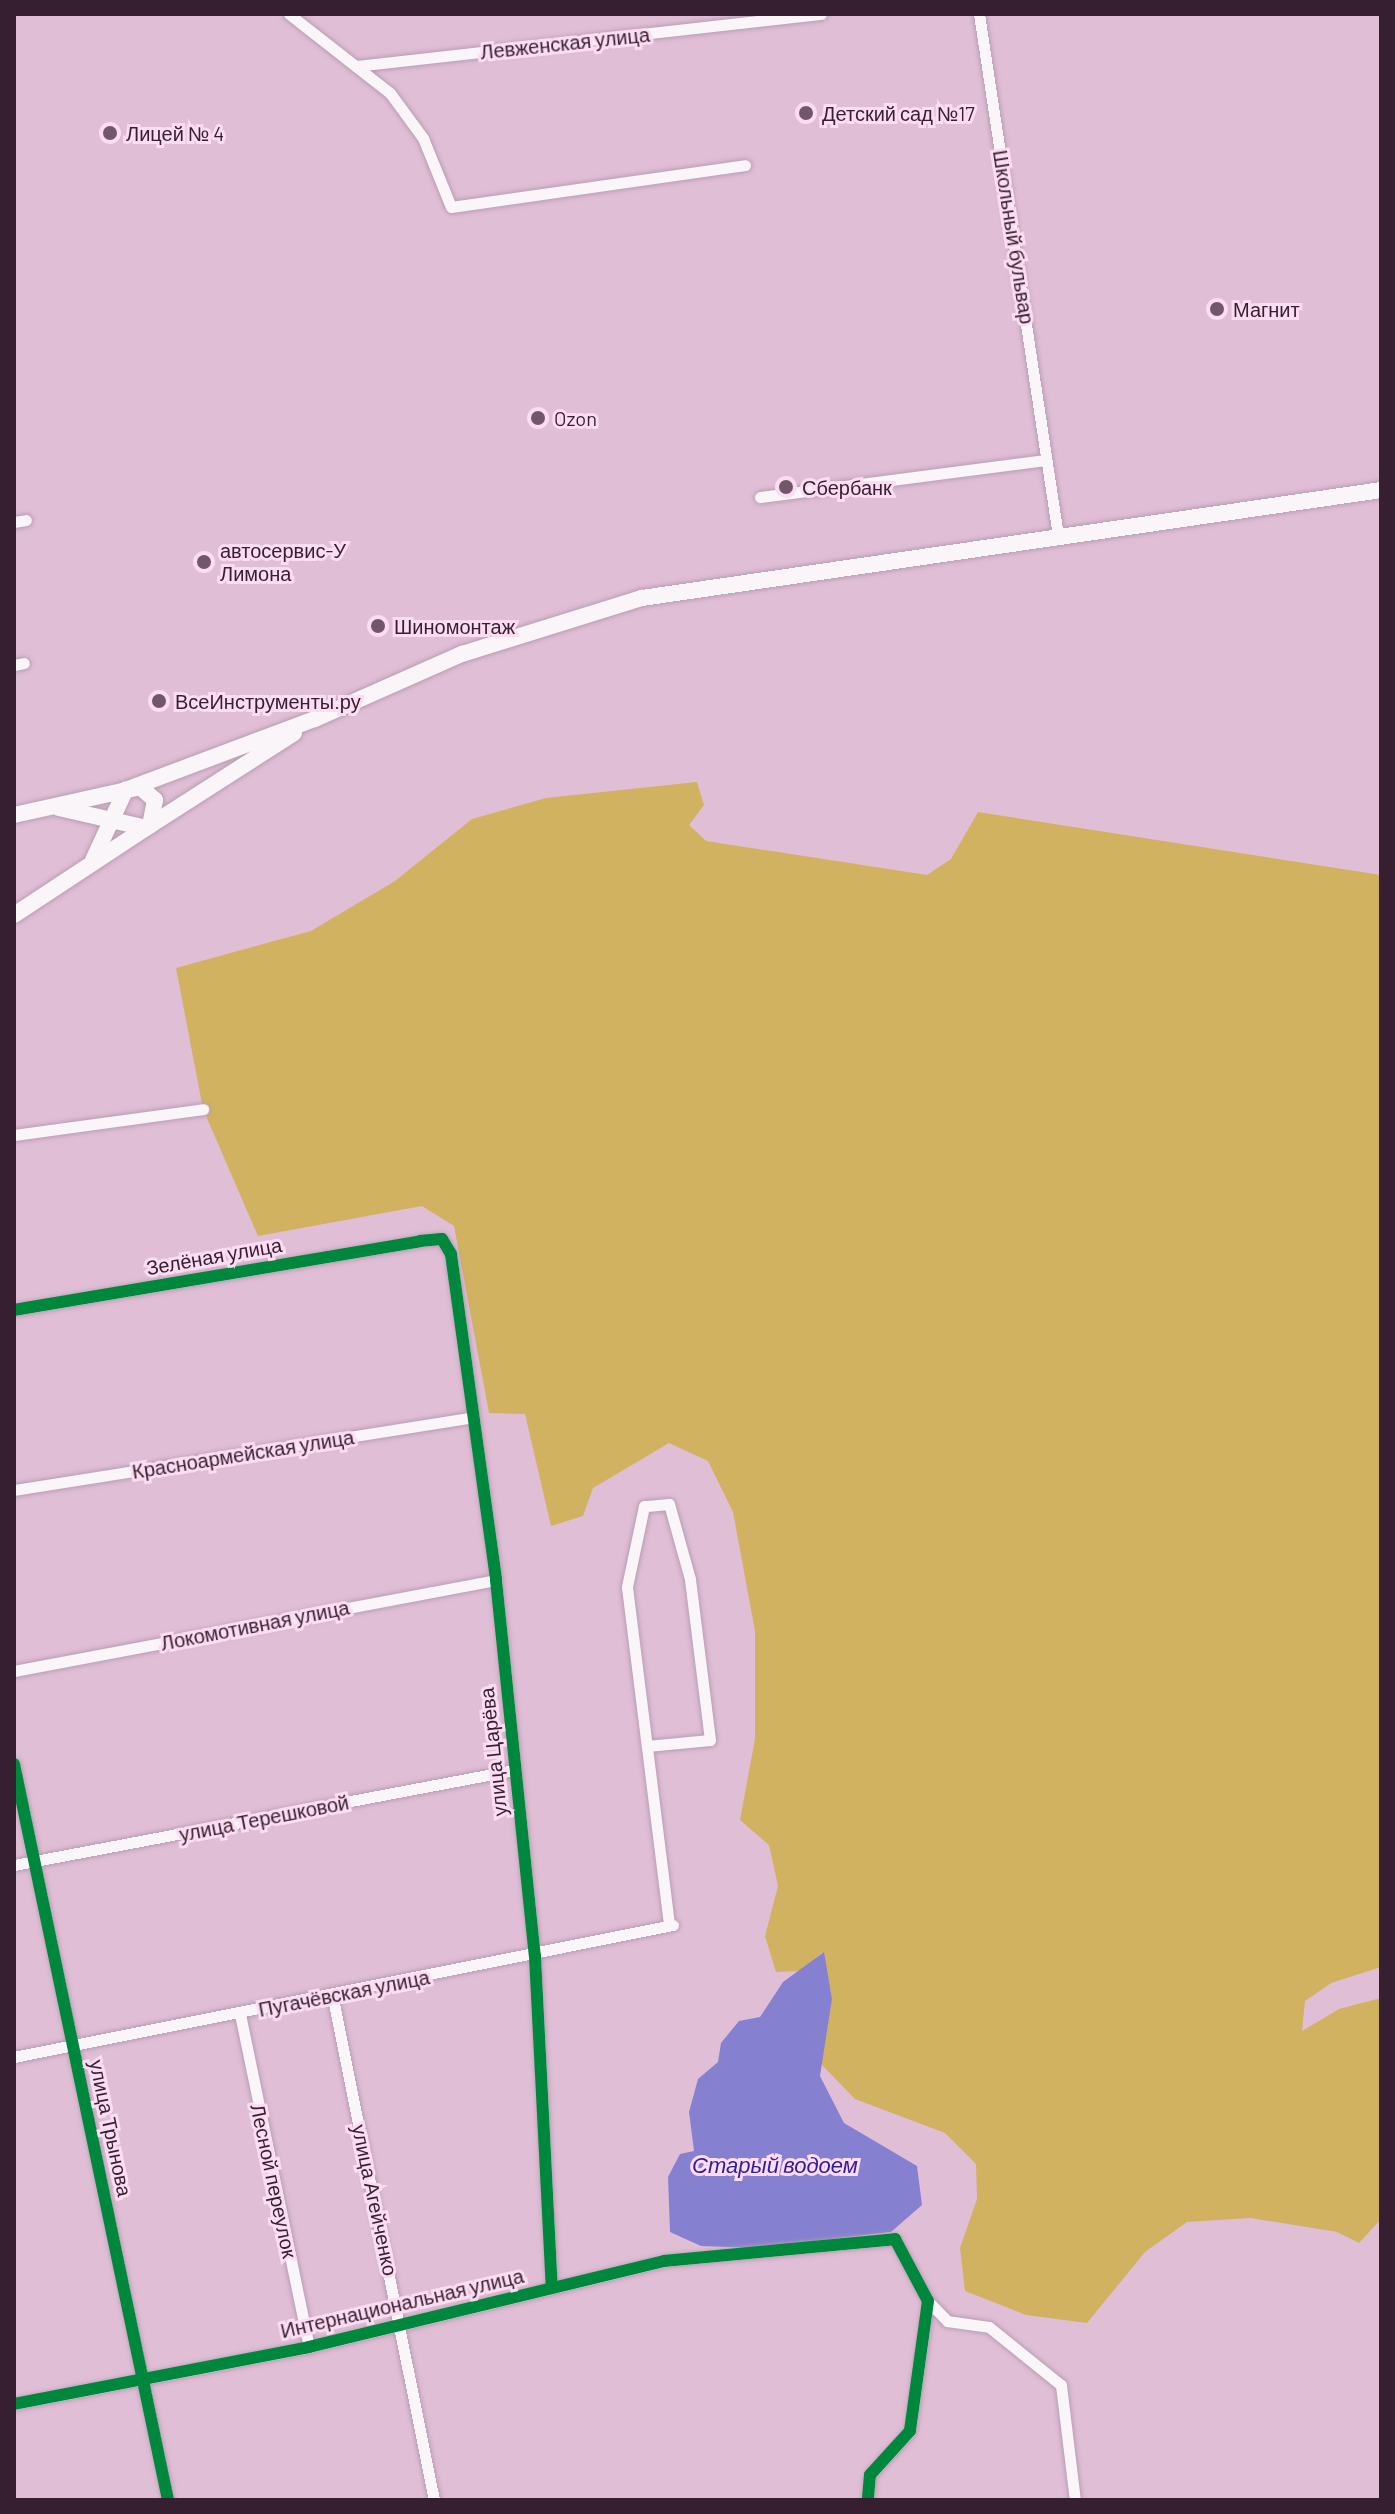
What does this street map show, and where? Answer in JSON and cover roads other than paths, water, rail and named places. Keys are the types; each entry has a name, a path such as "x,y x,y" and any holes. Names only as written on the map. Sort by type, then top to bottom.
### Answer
{"main road":[{"path":"14,815 59,808 128,788 315,719 462,654 617,604 1381,490"},
{"path":"14,915 315,719"},
{"path":"87,867 117,818 128,788"},
{"path":"128,788 147,790 155,800 148,827"},
{"path":"59,808 148,827"}],"street":[{"path":"289,14 390,93 423,138 451,207 745,165"},
{"name":"Левженская улица","path":"356,66 821,14"},
{"name":"Школьный бульвар","path":"979,14 1058,536"},
{"path":"760,497 1046,460"},
{"path":"14,1135 203,1109"},
{"name":"улица Царёва","path":"420,1241 442,1239 451,1254 496,1580 535,1956 552,2287"},
{"name":"Зелёная улица","path":"14,1310 420,1241"},
{"name":"Красноармейская улица","path":"14,1490 473,1417"},
{"path":"669,1504 690,1579 710,1740 647,1746 627,1587 644,1506 669,1504"},
{"name":"Локомотивная улица","path":"14,1671 496,1580"},
{"name":"Пугачёвская улица","path":"14,2057 535,1956 671,1925 647,1746"},
{"name":"улица Трынова","path":"14,1764 168,2500"},
{"name":"улица Терешковой","path":"14,1865 514,1770"},
{"name":"улица Агейченко","path":"332,1994 402,2327 434,2500"},
{"name":"Лесной переулок","path":"240,2014 309,2347"},
{"name":"Интернациональная улица","path":"14,2404 143,2375 309,2347 402,2327 664,2261 895,2239 928,2301"},
{"path":"868,2500 870,2475 910,2431 928,2301"},
{"path":"928,2301 947,2321 989,2327 1061,2385 1075,2500"}],"water":[{"name":"Старый водоем","path":"824,1952 832,1999 820,2076 844,2123 917,2166 922,2205 891,2232 755,2248 701,2246 670,2232 668,2177 680,2154 694,2151 689,2112 698,2079 718,2062 721,2043 739,2021 760,2017 783,1982"}],"place":[{"name":"Детский сад №17","path":"806,113"},
{"name":"Лицей № 4","path":"110,133"},
{"name":"Магнит","path":"1217,309"},
{"name":"Ozon","path":"538,418"},
{"name":"Сбербанк","path":"786,487"},
{"name":"автосервис-У Лимона","path":"204,562"},
{"name":"Шиномонтаж","path":"378,626"},
{"name":"ВсеИнструменты.ру","path":"159,701"}]}
